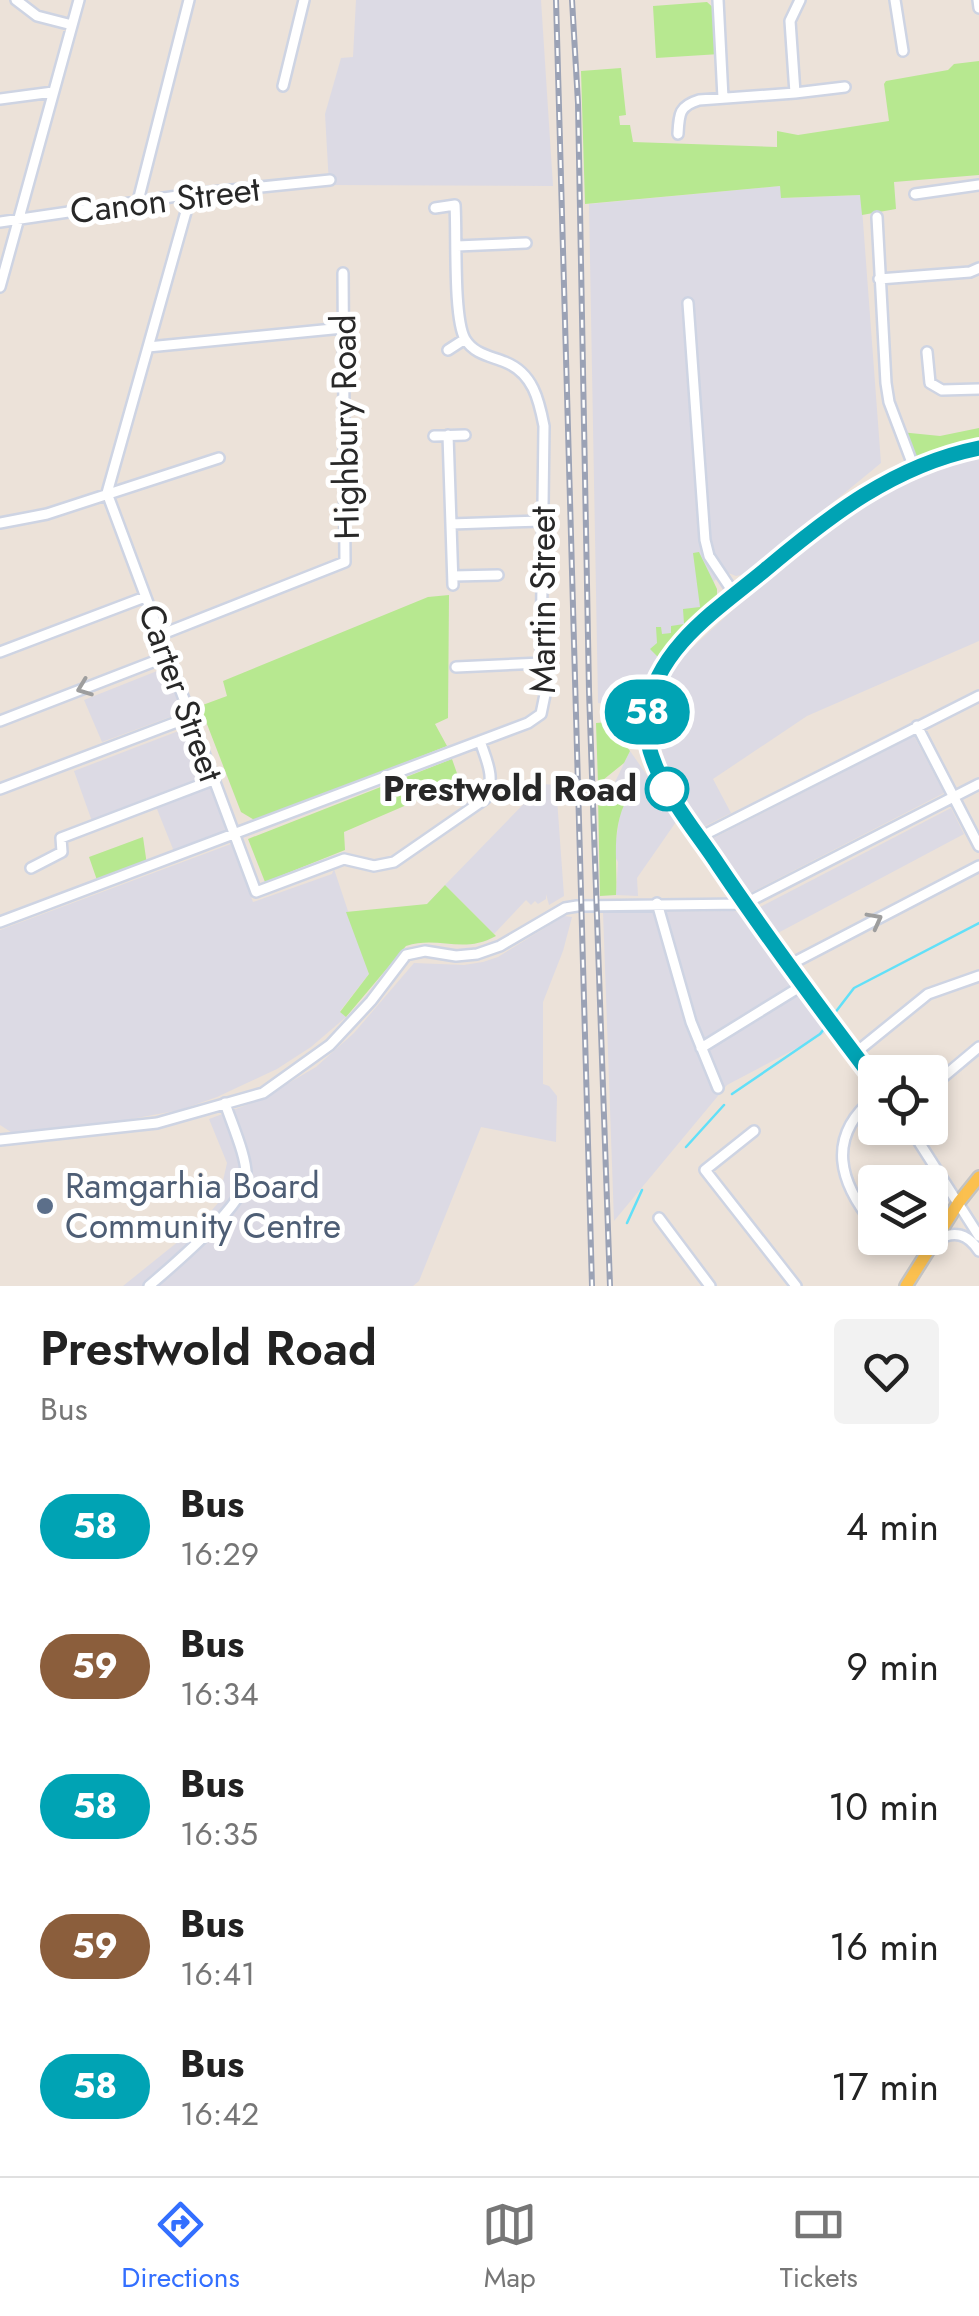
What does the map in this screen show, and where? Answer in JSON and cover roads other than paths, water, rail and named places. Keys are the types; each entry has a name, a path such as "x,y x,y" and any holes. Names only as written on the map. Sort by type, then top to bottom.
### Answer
{"main road":[{"path":"948,1218 979,1177"},
{"path":"906,1286 925,1255"}],"street":[{"path":"16,0 37,16 72,25"},
{"path":"0,287 79,0"},
{"path":"138,202 189,0"},
{"path":"283,86 304,0"},
{"path":"718,0 723,98"},
{"path":"795,93 790,21 800,0"},
{"path":"896,0 903,51"},
{"path":"978,0 979,8"},
{"path":"678,134 679,114 685,104 845,87"},
{"path":"0,99 53,92"},
{"name":"Canon Street","path":"0,222 191,194 330,180"},
{"path":"915,194 979,185"},
{"path":"107,494 191,194"},
{"path":"434,208 455,205 460,327 466,339 448,350"},
{"path":"877,217 889,402 914,468"},
{"path":"458,246 526,243"},
{"path":"880,278 970,272 979,268"},
{"name":"Highbury Road","path":"160,635 345,562 343,273"},
{"path":"688,302 706,540 709,556 735,595"},
{"path":"148,347 343,328"},
{"name":"Martin Street","path":"0,922 528,723 542,714 548,680 541,663 544,426 538,396 519,371 484,355 466,339"},
{"path":"928,352 930,384 942,390 979,389"},
{"path":"434,436 465,435"},
{"path":"448,436 453,581 498,575"},
{"path":"858,1059 744,904 666,786 647,740 646,715 656,680 666,662 699,625 841,508 914,468 979,448"},
{"path":"0,522 46,514 218,458"},
{"name":"Carter Street","path":"107,494 256,892 344,859 384,866 402,856 484,799 491,772 480,741"},
{"path":"451,524 542,521"},
{"path":"0,652 145,597"},
{"path":"0,720 168,656"},
{"path":"456,667 541,663"},
{"path":"700,837 979,696"},
{"path":"0,788 190,717"},
{"path":"918,726 979,846"},
{"path":"31,868 62,852 62,838 213,780"},
{"path":"0,1140 157,1123 263,1093 330,1045 406,955 425,951 456,956 477,954 500,946 565,908 744,904 979,784"},
{"path":"789,965 979,866"},
{"path":"657,904 701,1048 718,1088"},
{"path":"854,1054 928,994 979,976"},
{"path":"701,1048 803,985"},
{"path":"948,1073 979,1047"},
{"path":"149,1286 185,1254 242,1191 246,1169 225,1103"},
{"path":"858,1116 842,1147 841,1160 858,1203"},
{"path":"754,1131 705,1170 796,1286"},
{"path":"921,1145 979,1236"},
{"path":"659,1218 710,1286"},
{"path":"948,1236 968,1237 979,1252"}],"waterway":[{"path":"831,1018 854,988 979,923"},
{"path":"732,1094 820,1034 827,1025"},
{"path":"686,1147 724,1105"},
{"path":"627,1223 642,1190"}],"railway":[{"path":"556,0 592,1286"},
{"path":"572,0 578,103 589,691 610,1286"}],"place":[{"name":"Prestwold Road","path":"667,789"},
{"name":"Ramgarhia Board Community Centre","path":"45,1206"}]}
